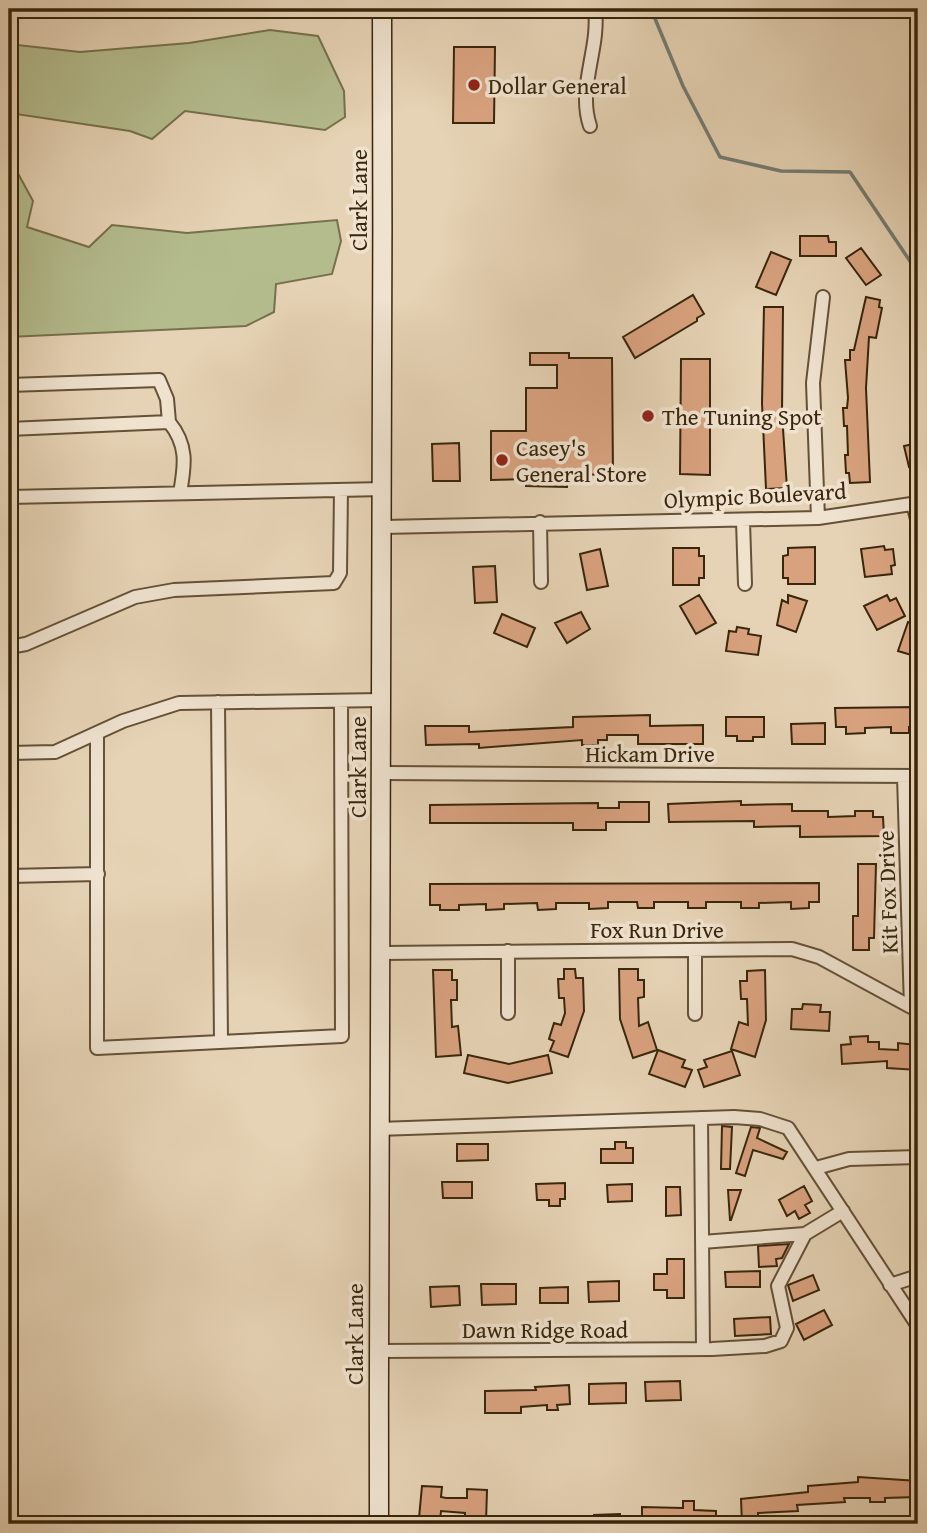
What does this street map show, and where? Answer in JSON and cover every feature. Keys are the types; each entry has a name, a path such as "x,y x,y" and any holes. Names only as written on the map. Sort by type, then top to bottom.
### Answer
{"main road":[{"name":"Clark Lane","path":"379,1524 378,1129 382,953 384,489 382,9"}],"street":[{"path":"590,126 585,111 595,41 595,9"},
{"path":"818,517 813,383 823,297"},
{"path":"9,385 159,380 167,399 169,422 181,438 184,450 186,463 180,493"},
{"path":"9,429 169,422"},
{"path":"9,647 26,644 135,597 174,590 334,583 340,573 341,489"},
{"path":"9,497 384,489"},
{"path":"915,503 918,523"},
{"name":"Olympic Boulevard","path":"383,527 540,522 743,521 818,517 915,503"},
{"path":"743,521 745,584"},
{"path":"540,522 541,582"},
{"path":"9,753 55,752 122,721 179,703 381,700"},
{"path":"97,733 97,1048 342,1036 341,701"},
{"path":"218,702 221,1042"},
{"name":"Hickam Drive","path":"382,773 918,776"},
{"name":"Kit Fox Drive","path":"904,776 915,1007"},
{"path":"9,876 98,874"},
{"name":"Fox Run Drive","path":"382,953 792,949 819,957 915,1007"},
{"path":"695,950 695,1014"},
{"path":"508,951 508,1013"},
{"path":"378,1129 701,1118 760,1119 788,1128 918,1326"},
{"path":"701,1118 702,1242 708,1349"},
{"path":"816,1168 849,1158 918,1157"},
{"path":"702,1242 806,1234 843,1211"},
{"name":"Dawn Ridge Road","path":"379,1351 708,1349 765,1346 781,1341 787,1328 778,1286 806,1234"},
{"path":"890,1285 918,1276"}],"green space":[{"path":"270,30 318,36 344,91 345,117 325,130 185,111 152,139 130,131 9,113 9,44 80,52 189,43"},
{"path":"9,157 33,201 27,227 89,247 112,225 187,233 337,220 341,241 332,274 276,284 274,312 246,326 9,337"}],"building":[{"name":"Dollar General","path":"454,47 495,47 494,123 453,123"},
{"path":"800,236 828,236 829,242 836,242 836,256 800,256"},
{"path":"861,248 881,275 866,285 846,258"},
{"path":"771,252 791,260 776,295 756,287"},
{"path":"693,295 704,314 697,318 697,321 635,358 623,337"},
{"path":"866,297 880,300 879,307 882,308 876,338 869,337 866,388 870,482 850,483 849,473 846,473 847,426 844,426 843,408 847,408 848,398 845,360 850,360 850,350 854,350"},
{"path":"764,307 783,307 782,414 787,488 766,489 762,403"},
{"path":"530,353 569,353 569,358 612,358 613,475 568,474 567,487 526,486 526,479 491,480 491,431 526,431 526,388 557,388 557,365 530,365"},
{"path":"681,359 710,359 710,475 680,474"},
{"path":"459,443 460,481 433,481 432,444"},
{"path":"918,443 918,464 909,467 904,446"},
{"path":"884,546 885,550 893,549 895,565 891,566 892,574 865,577 861,549"},
{"path":"815,547 815,584 788,584 788,578 783,578 783,556 788,555 788,548"},
{"path":"673,548 699,548 699,556 704,556 704,578 699,578 699,585 673,585"},
{"path":"600,549 608,586 587,590 580,554"},
{"path":"495,566 497,602 475,603 473,567"},
{"path":"699,595 716,623 696,634 680,606"},
{"path":"788,595 807,601 796,632 777,625 782,600 788,603"},
{"path":"887,595 890,601 896,598 905,616 877,630 864,606"},
{"path":"581,612 590,629 567,643 555,623"},
{"path":"502,614 535,628 527,647 494,633"},
{"path":"908,622 918,626 918,657 898,651"},
{"path":"737,627 749,629 748,634 761,636 758,655 726,651 729,631 736,632"},
{"path":"918,707 918,727 909,727 909,733 891,733 891,727 865,728 865,733 846,734 846,727 836,727 835,708"},
{"path":"650,715 650,726 703,725 703,744 638,744 638,735 607,735 607,740 598,740 598,745 582,745 582,740 479,748 479,744 426,745 425,726 469,726 469,732 573,727 573,717"},
{"path":"726,717 764,717 764,737 753,737 753,741 737,741 737,736 726,736"},
{"path":"825,723 825,744 792,744 791,724"},
{"path":"741,801 741,805 792,804 792,811 828,811 828,817 855,816 855,811 873,811 873,817 883,817 884,836 800,837 800,826 754,827 754,821 669,822 668,804"},
{"path":"619,802 649,802 649,822 606,822 606,830 573,830 573,823 430,823 430,805 598,803 598,808 619,808"},
{"path":"858,864 876,864 874,938 869,938 869,950 853,950 853,916 858,916"},
{"path":"819,883 819,902 809,902 809,908 791,909 791,902 759,903 759,908 741,908 741,902 706,902 706,908 688,908 688,902 654,902 654,908 638,908 637,902 608,902 608,908 589,909 589,903 556,903 556,909 538,910 537,903 504,904 504,909 486,910 486,904 459,905 459,910 440,910 440,905 430,905 430,884"},
{"path":"564,969 575,969 576,978 583,978 584,1011 568,1057 550,1051 554,1041 549,1039 554,1023 561,1025 565,1013 564,998 559,998 558,979 564,979"},
{"path":"619,969 638,969 638,980 644,980 644,997 638,998 639,1026 648,1022 657,1050 633,1058 620,1019"},
{"path":"433,970 452,970 452,980 457,980 457,1000 451,1000 452,1027 458,1026 461,1055 436,1057"},
{"path":"765,970 766,1020 755,1057 731,1049 739,1022 748,1025 747,999 741,999 740,981 747,981 747,971"},
{"path":"803,1004 821,1005 820,1012 830,1012 829,1031 791,1029 792,1009 802,1009"},
{"path":"868,1036 868,1042 879,1042 879,1049 898,1050 898,1043 916,1045 918,1070 887,1068 887,1061 842,1064 841,1045 851,1044 850,1037"},
{"path":"658,1050 685,1060 682,1067 692,1070 685,1087 649,1074"},
{"path":"732,1051 740,1075 704,1087 698,1070 707,1067 704,1060"},
{"path":"468,1055 509,1064 548,1055 552,1073 508,1083 464,1073"},
{"path":"722,1126 732,1127 730,1169 721,1169"},
{"path":"751,1127 760,1128 757,1138 787,1152 783,1159 753,1150 745,1176 736,1173"},
{"path":"615,1142 626,1142 626,1148 633,1148 633,1163 601,1163 601,1149 615,1149"},
{"path":"457,1144 488,1144 488,1160 457,1161"},
{"path":"442,1182 472,1182 472,1198 443,1198"},
{"path":"565,1183 565,1199 560,1199 560,1206 549,1206 549,1200 537,1200 536,1184"},
{"path":"632,1184 632,1201 608,1202 607,1185"},
{"path":"804,1186 812,1201 805,1205 810,1213 799,1219 795,1211 787,1216 779,1200"},
{"path":"666,1187 680,1187 681,1215 666,1216"},
{"path":"728,1190 741,1190 731,1220 730,1220"},
{"path":"789,1244 782,1258 776,1259 777,1266 759,1267 758,1246"},
{"path":"667,1259 684,1259 684,1298 667,1298 667,1290 654,1290 654,1274 667,1274"},
{"path":"760,1271 760,1287 726,1287 725,1272"},
{"path":"813,1275 819,1290 793,1301 788,1285"},
{"path":"619,1281 619,1301 589,1302 588,1282"},
{"path":"481,1284 516,1284 516,1304 482,1305"},
{"path":"459,1286 460,1305 431,1307 430,1287"},
{"path":"568,1287 568,1303 540,1303 540,1288"},
{"path":"824,1310 832,1325 804,1340 796,1324"},
{"path":"770,1317 771,1334 735,1336 734,1319"},
{"path":"680,1381 681,1400 646,1401 645,1382"},
{"path":"626,1383 626,1403 589,1404 589,1384"},
{"path":"569,1385 570,1404 557,1405 558,1410 547,1410 547,1405 521,1407 521,1413 485,1413 485,1391 536,1390 535,1387"},
{"path":"858,1477 918,1481 918,1497 885,1498 885,1502 870,1502 870,1498 844,1498 845,1502 797,1505 798,1511 758,1513 758,1524 742,1524 741,1499 808,1492 808,1486 858,1482"},
{"path":"422,1486 442,1487 441,1497 446,1498 467,1498 467,1489 487,1490 486,1522 465,1522 465,1513 441,1511 440,1520 419,1518"},
{"path":"683,1501 694,1501 694,1510 716,1511 716,1524 642,1524 642,1507 683,1508"},
{"path":"620,1514 620,1524 594,1524 594,1515"}],"waterway":[{"path":"651,9 683,86 720,157 781,171 850,172 918,273"}],"place":[{"name":"Dollar General","path":"474,85"},
{"name":"The Tuning Spot","path":"648,416"},
{"name":"Casey's General Store","path":"502,460"}]}
